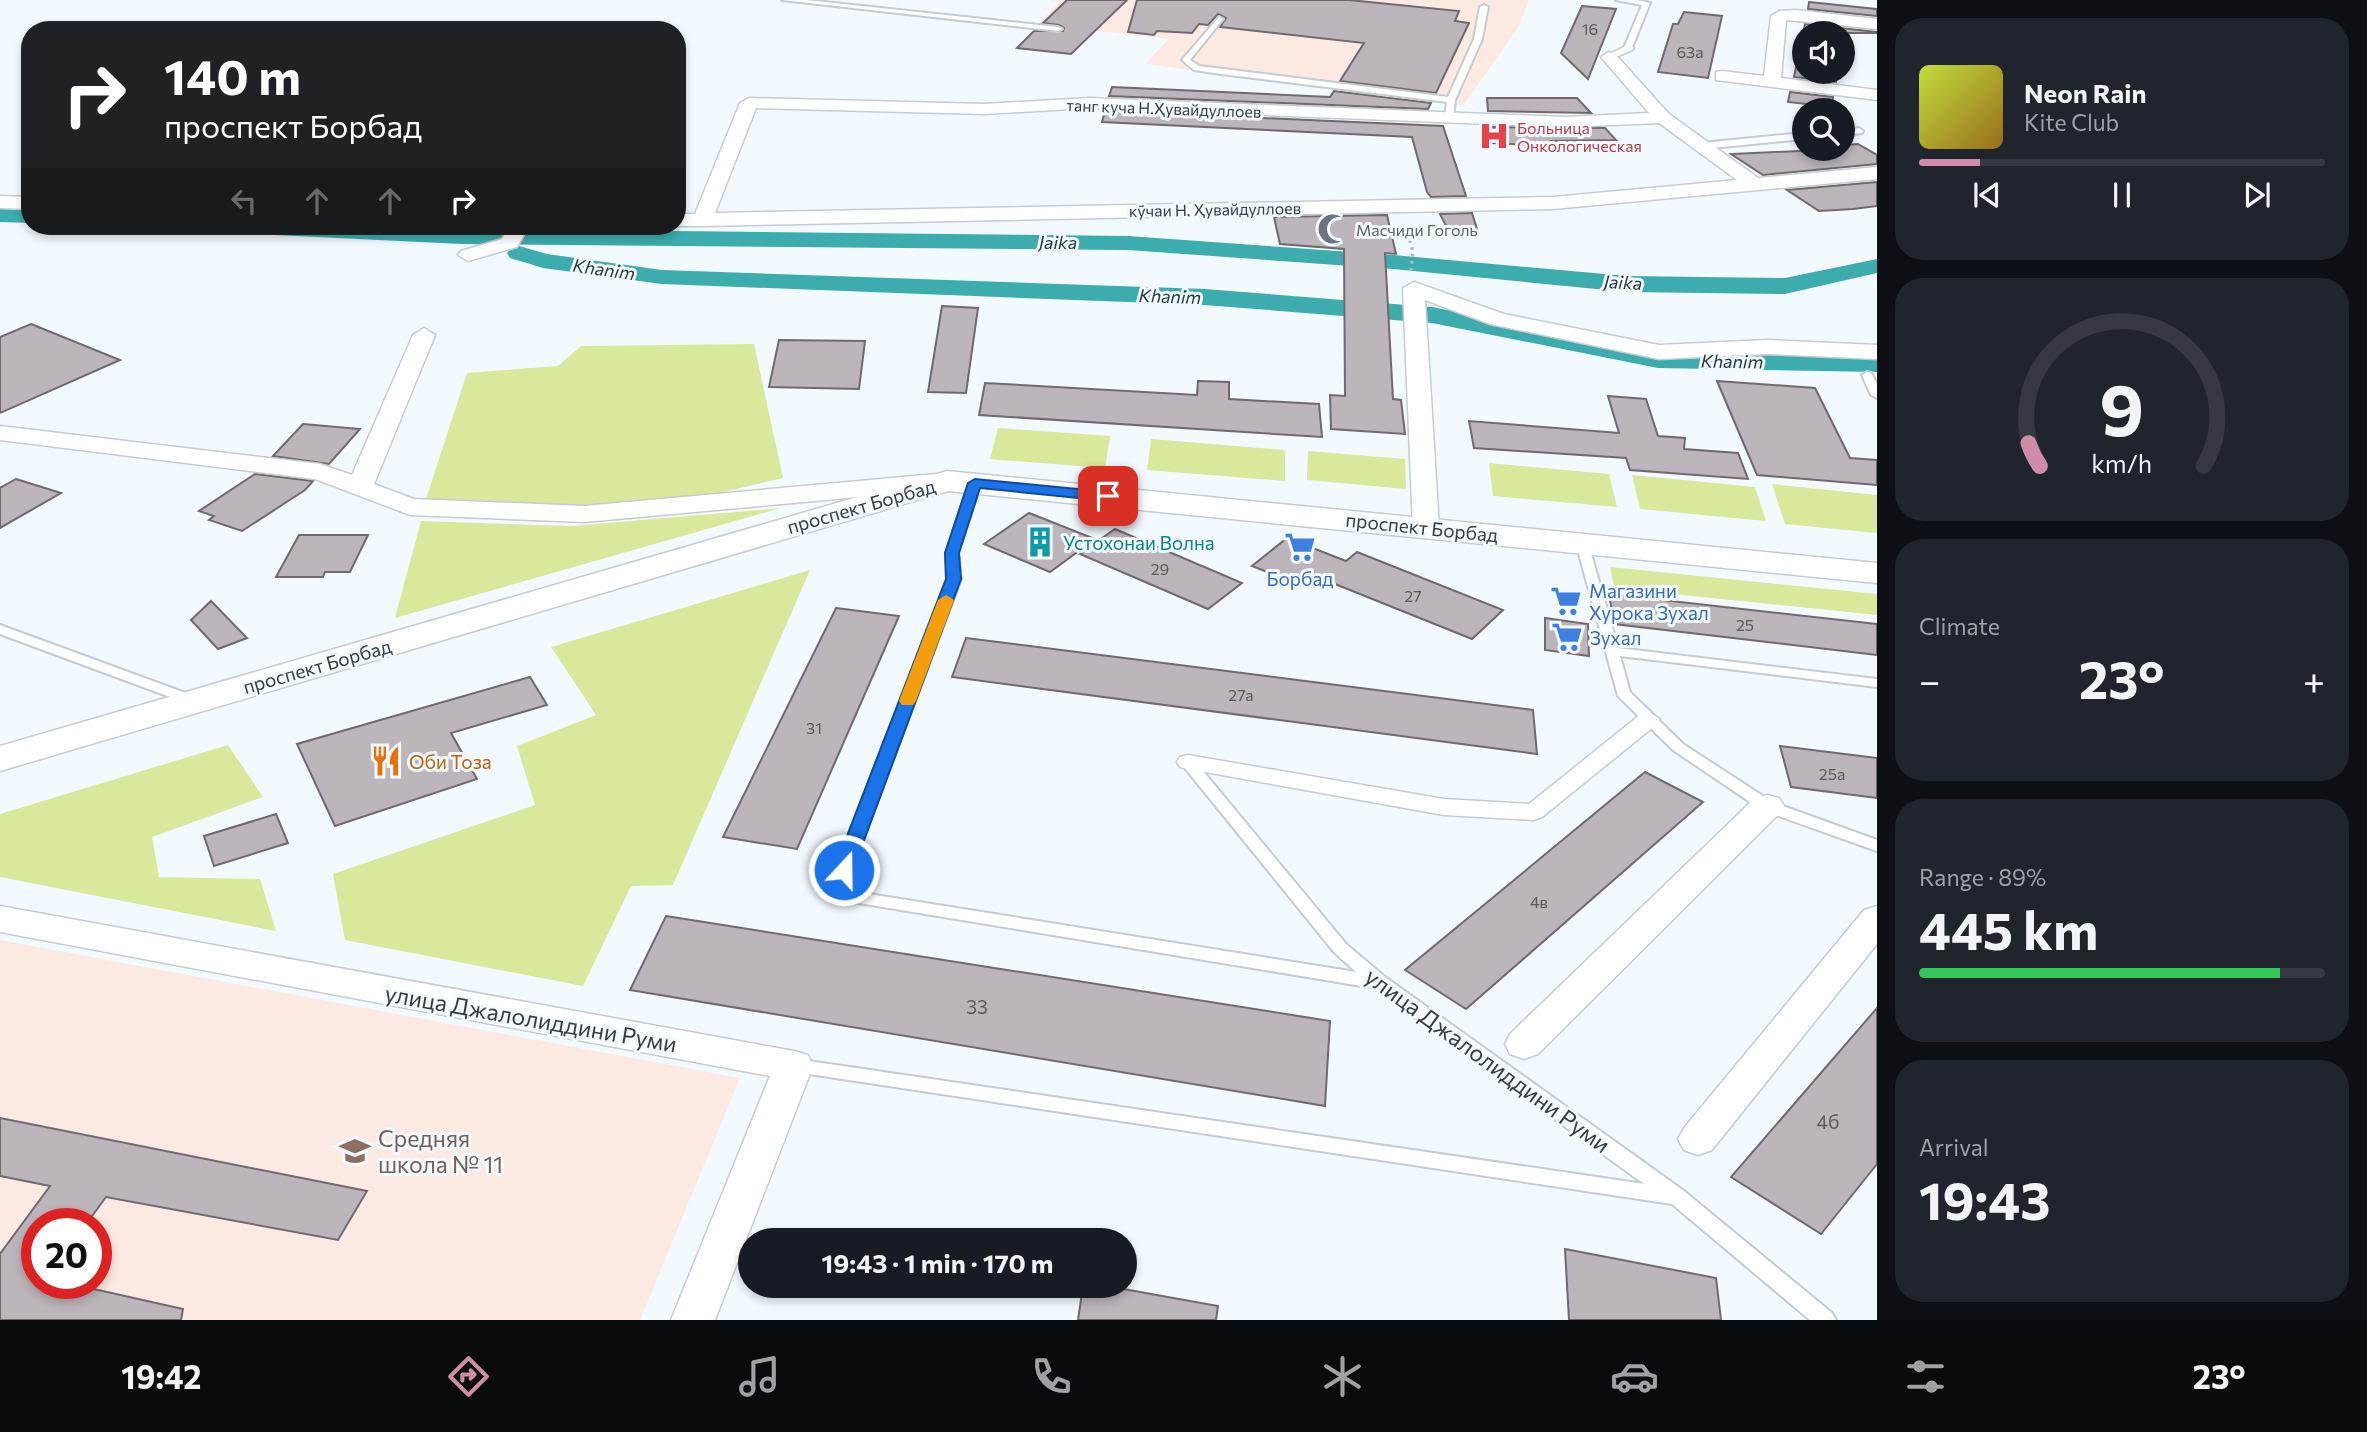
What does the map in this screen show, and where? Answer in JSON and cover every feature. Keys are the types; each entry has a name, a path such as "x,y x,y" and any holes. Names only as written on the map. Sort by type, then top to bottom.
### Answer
{"street":[{"path":"1772,82 1779,16 1796,15 1876,33"},
{"path":"1628,48 1608,57 1663,118 1754,184"},
{"path":"1722,76 1877,95"},
{"name":"танг куча Н.Ҳувайдуллоев","path":"702,220 749,103 984,109 1089,103 1565,122 1663,118"},
{"name":"кӯчаи Н. Ҳувайдуллоев","path":"686,220 1553,202 1877,173"},
{"path":"0,202 21,203"},
{"path":"468,255 510,243 514,235"},
{"path":"1426,528 1414,304 1659,352 1767,347 1877,352"},
{"path":"360,487 424,335"},
{"path":"0,433 320,472 410,507 584,514 961,482"},
{"name":"проспект Борбад","path":"0,759 961,482 1877,573"},
{"path":"1188,762 1444,807 1534,812 1649,719"},
{"path":"1524,1044 1767,806"},
{"name":"улица Джалолиддини Руми","path":"0,919 794,1066"},
{"path":"1698,1139 1877,919"},
{"path":"692,1320 794,1066"}],"lane":[{"path":"786,0 1058,29"},
{"path":"1620,0 1646,3 1628,48"},
{"path":"1449,118 1451,100 1478,39 1483,7"},
{"path":"1219,19 1186,60 1190,65 1221,72 1451,100"},
{"path":"1702,146 1792,137"},
{"path":"1867,375 1877,395"},
{"path":"961,482 952,553 954,579 834,894 1379,982"},
{"path":"1582,543 1623,693 1678,747 1767,806 1877,846"},
{"path":"0,629 195,702"},
{"path":"1611,651 1877,683"},
{"name":"улица Джалолиддини Руми","path":"1188,762 1340,948 1379,982 1677,1196 1825,1320"},
{"path":"794,1066 1677,1196"}],"path":[{"path":"1396,206 1413,252 1414,304"}],"shaded area":[{"path":"1061,0 1529,0 1519,26 1463,106 1145,64 1169,39 1037,24"},
{"name":"Средняя школа № 11","path":"0,940 740,1078 640,1320 0,1320"}],"green space":[{"path":"754,344 783,478 714,494 593,507 425,502 467,373 558,366 581,346"},
{"path":"998,428 1110,436 1105,468 990,459"},
{"path":"1151,439 1285,450 1285,481 1147,470"},
{"path":"1308,451 1405,459 1406,489 1307,480"},
{"path":"1489,463 1609,474 1617,507 1493,496"},
{"path":"1632,475 1755,487 1766,521 1640,509"},
{"path":"1772,484 1877,495 1877,533 1785,524"},
{"path":"781,508 395,618 421,521 572,526"},
{"path":"1610,567 1877,594 1877,615 1614,588"},
{"path":"810,570 673,885 631,886 583,986 345,940 333,874 535,805 517,746 596,715 551,647"},
{"path":"228,745 263,797 152,837 159,877 260,879 276,931 0,877 0,814"}],"building":[{"path":"1067,0 1127,0 1071,54 1017,48 1034,31 1063,31 1064,28 1059,25 1043,23"},
{"path":"1137,0 1349,0 1459,11 1455,21 1469,23 1436,93 1340,81 1364,43 1220,27 1226,18 1218,14 1208,25 1199,24 1192,33 1157,31 1154,35 1128,32"},
{"path":"1809,2 1877,9 1877,16 1808,9"},
{"path":"1582,6 1616,9 1588,79 1561,53"},
{"path":"1684,12 1722,16 1708,78 1658,72 1673,24 1678,24"},
{"path":"1855,30 1877,32 1855,33"},
{"path":"1112,87 1330,97 1334,91 1431,103 1428,109 1109,96"},
{"path":"1790,92 1833,97 1792,98 1792,102 1788,102"},
{"path":"1487,98 1577,98 1591,113 1488,111"},
{"path":"1105,111 1443,126 1466,196 1431,197 1427,192 1412,137 1102,122"},
{"path":"1490,127 1605,128 1616,140 1551,141 1552,146 1491,143"},
{"path":"1855,144 1877,155 1877,164 1763,175 1731,154 1792,151 1792,161 1855,161"},
{"path":"1877,182 1877,206 1853,209 1819,211 1787,190"},
{"path":"1472,213 1478,232 1449,232 1440,214"},
{"path":"1387,215 1396,254 1385,253 1393,399 1401,400 1405,434 1331,429 1330,395 1345,396 1344,249 1280,244 1274,217"},
{"path":"942,306 978,308 966,393 928,392"},
{"path":"31,324 120,360 0,413 0,337"},
{"path":"779,340 865,341 859,389 769,387"},
{"path":"1198,381 1229,382 1229,399 1319,404 1322,437 979,415 985,383 1197,395"},
{"path":"1717,381 1815,388 1850,458 1877,460 1877,485 1757,475"},
{"path":"1608,396 1646,399 1658,436 1685,438 1684,449 1738,453 1748,479 1630,470 1626,458 1474,448 1469,421 1619,433"},
{"path":"303,424 360,429 329,464 273,456"},
{"path":"255,474 313,481 305,490 242,531 209,520 214,516 199,511"},
{"path":"16,479 61,493 0,528 0,488"},
{"name":"Устохонаи Волна","path":"1029,513 1095,539 1050,572 984,544"},
{"path":"1115,529 1242,583 1208,609 1080,554"},
{"path":"299,535 368,535 350,572 325,572 323,577 276,577"},
{"path":"1287,538 1346,561 1357,552 1503,610 1472,639 1320,578 1308,588 1252,566"},
{"path":"1609,594 1877,624 1877,655 1614,624"},
{"path":"211,601 247,638 218,649 191,620"},
{"path":"836,608 899,616 797,849 723,837"},
{"name":"Зухал","path":"1545,618 1588,624 1589,656 1545,650"},
{"path":"966,638 1533,710 1537,754 952,677"},
{"name":"Оби Тоза","path":"530,677 547,705 451,733 477,779 335,826 297,744"},
{"path":"1780,746 1877,758 1877,798 1791,787"},
{"path":"1645,772 1703,802 1466,1009 1405,970"},
{"path":"276,814 288,843 214,866 204,836"},
{"path":"666,916 1330,1021 1325,1106 630,990"},
{"path":"1877,1008 1877,1164 1821,1234 1731,1177"},
{"path":"0,1118 367,1191 338,1240 106,1197 98,1208 34,1208 50,1186 0,1176"},
{"path":"21,1225 21,1299 112,1299 112,1293 183,1309 181,1320 0,1320 0,1254"},
{"path":"1565,1249 1716,1278 1721,1320 1569,1320"},
{"path":"1137,1291 1218,1306 1216,1320 1078,1320 1081,1298 1137,1298"}],"waterway":[{"name":"Jaika","path":"0,215 21,216"},
{"name":"Jaika","path":"421,235 631,240 1128,243 1393,262 1627,284 1785,286 1877,266"},
{"name":"Khanim","path":"519,253 543,261 662,277 1205,297 1432,315 1658,360 1877,364"}],"slow traffic":[{"path":"907,701 946,600"}],"place":[{"name":"Больница Онкологическая","path":"1494,136"},
{"name":"Масчиди Гоголь","path":"1333,229"},
{"name":"Устохонаи Волна","path":"1040,542"},
{"name":"Борбад","path":"1300,547"},
{"name":"Магазини Хурока Зухал","path":"1566,601"},
{"name":"Зухал","path":"1567,637"},
{"name":"Оби Тоза","path":"386,761"},
{"name":"Средняя школа № 11","path":"355,1151"}],"route":[{"path":"844,870 954,579 952,553 975,483 1108,496"}]}
